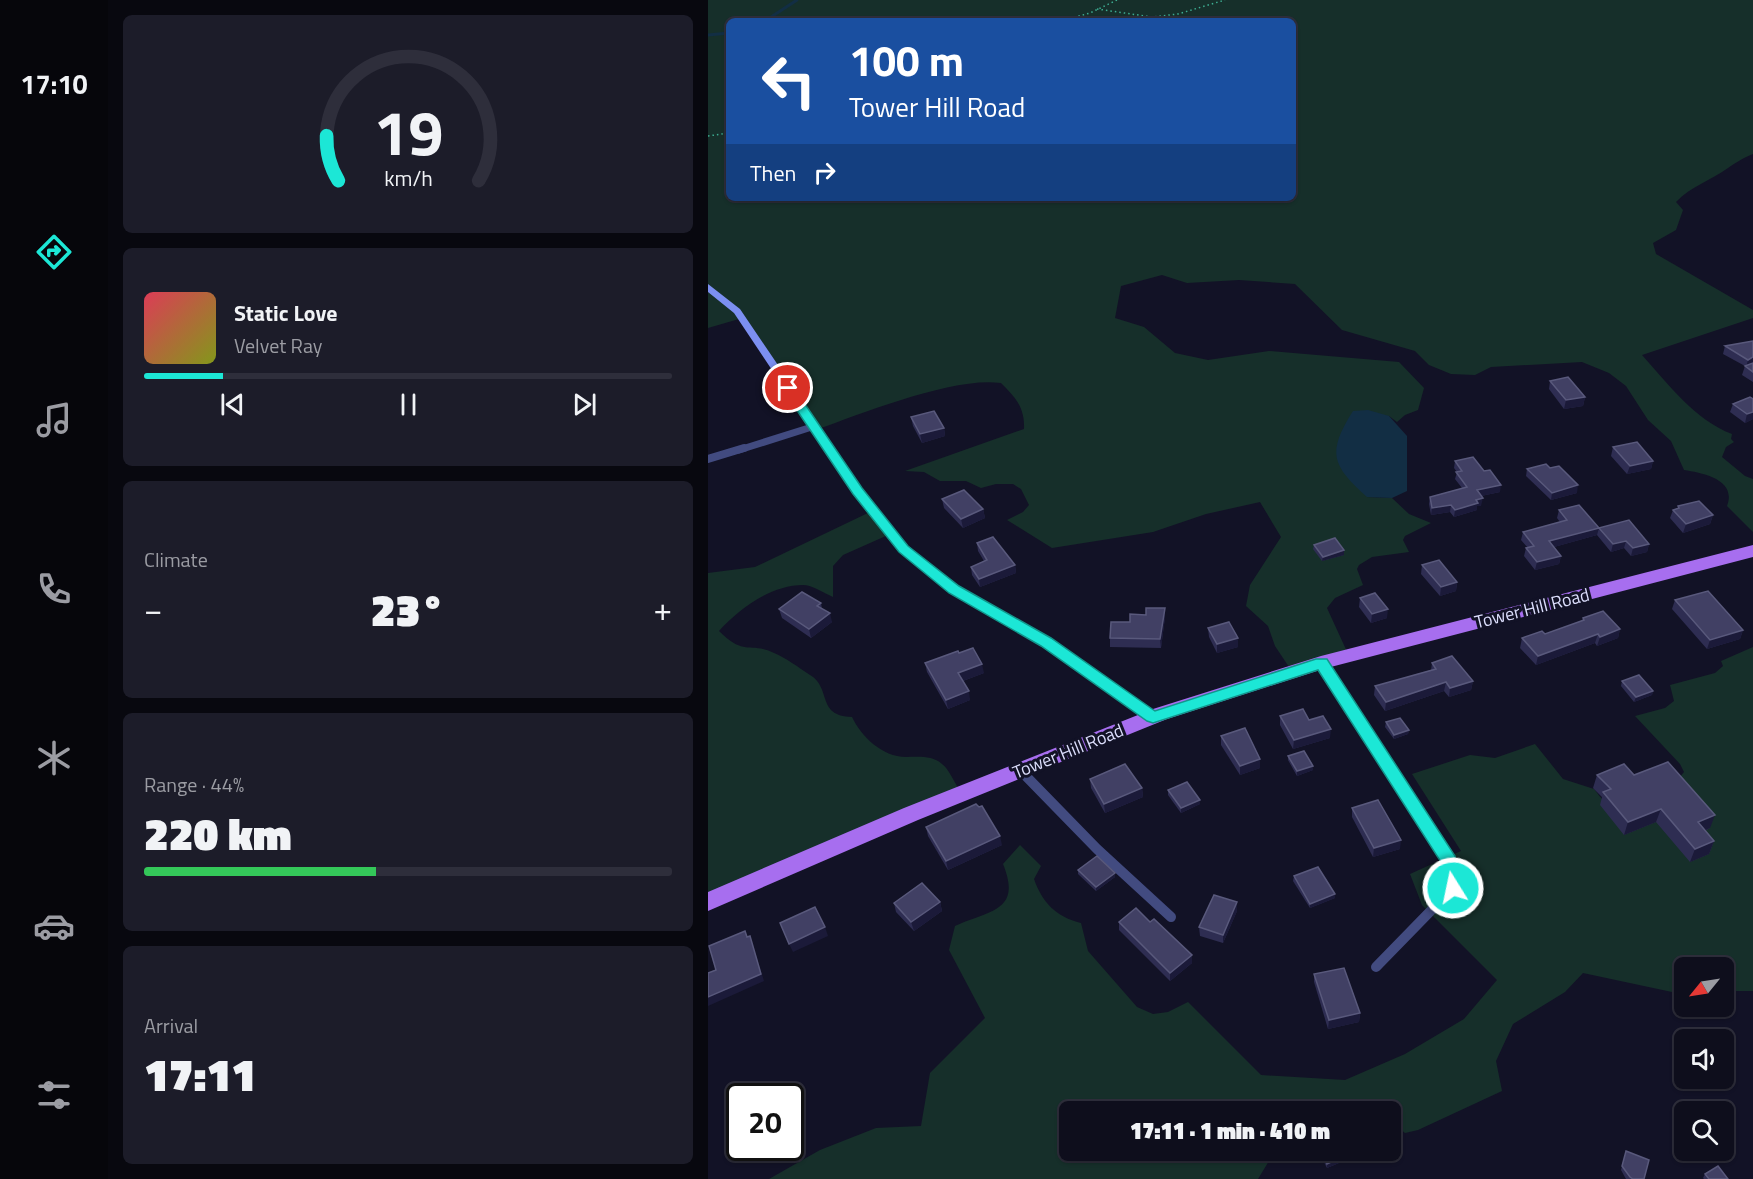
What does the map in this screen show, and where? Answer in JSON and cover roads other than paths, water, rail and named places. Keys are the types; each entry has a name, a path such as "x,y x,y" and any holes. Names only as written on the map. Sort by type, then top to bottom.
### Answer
{"main road":[{"name":"Tower Hill Road","path":"708,902 1020,770 1153,717 1322,663 1753,550"}],"street":[{"path":"708,287 737,311 858,491 904,549 954,589 1046,642 1153,717"}],"lane":[{"path":"708,459 815,426"},
{"path":"1322,663 1449,861 1453,888 1377,967"},
{"path":"1020,770 1097,849 1171,917"}],"water":[{"path":"1368,410 1389,416 1407,436 1407,491 1392,498 1367,497 1346,476 1337,457 1339,437 1353,411"}],"waterway":[{"path":"770,18 797,0"},
{"path":"708,35 726,33"}]}
